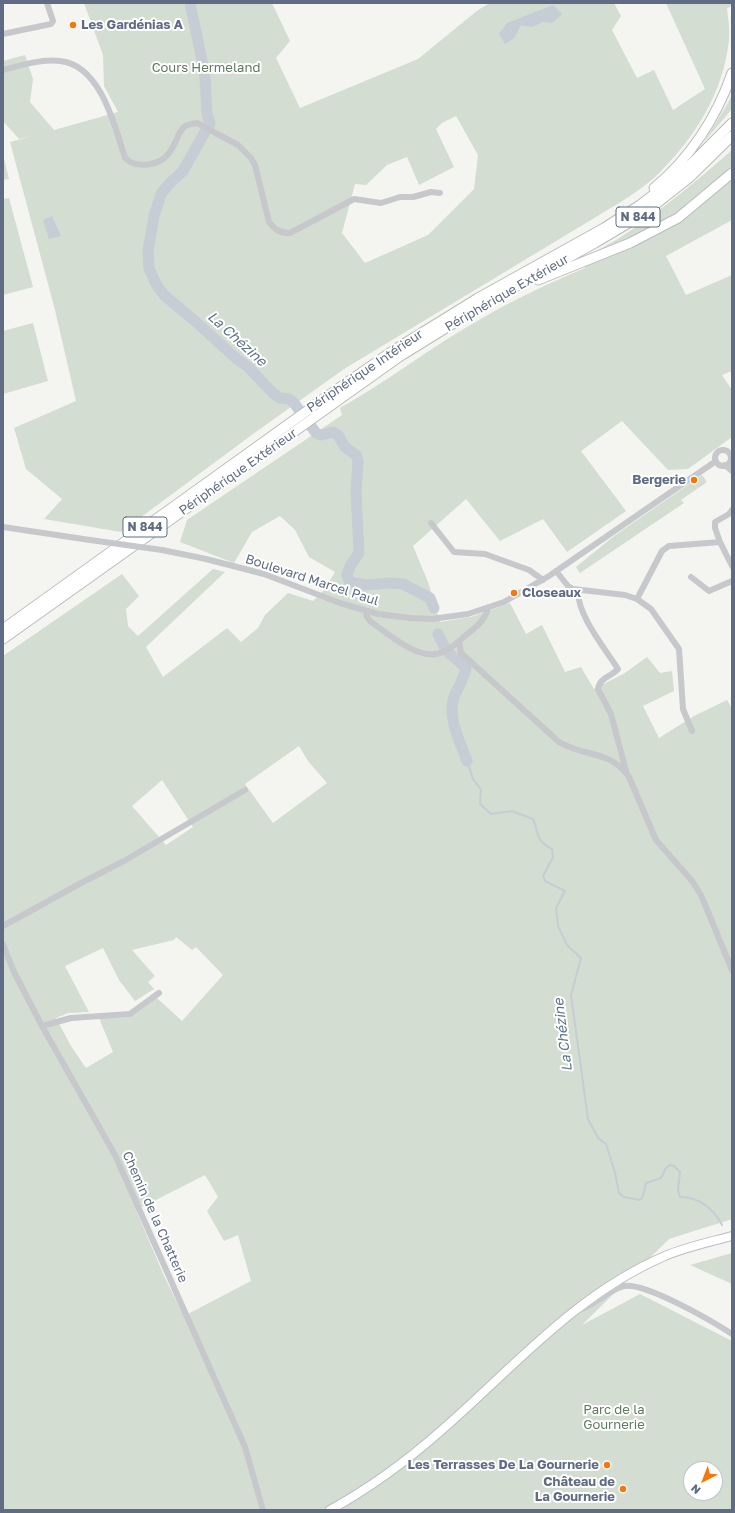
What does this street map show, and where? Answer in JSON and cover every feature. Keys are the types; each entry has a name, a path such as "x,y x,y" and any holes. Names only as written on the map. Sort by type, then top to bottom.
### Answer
{"highway":[{"path":"640,205 644,196 668,176 707,127 724,95 732,73"},
{"name":"Périphérique Intérieur","path":"3,629 328,395 394,350 465,306 604,228 640,205 692,164 732,123"},
{"name":"Périphérique Extérieur","path":"3,639 415,347 531,278 595,243 647,211 689,178 732,136"},
{"path":"531,278 538,280 630,243 678,218 732,173"}],"main road":[{"path":"330,1510 374,1483 410,1457 443,1429 535,1343 573,1311 623,1278 667,1255 732,1236"}],"street":[{"path":"3,34 51,24 53,21 47,3"},
{"path":"3,70 48,61 62,61 77,67 86,74 102,94 110,110 125,158 130,164 137,166 151,164 162,159 169,154 183,127 190,124 201,125 238,145 255,165 266,215 274,229 282,233 290,233 354,199 381,203 400,197 413,197 431,192 440,193"},
{"path":"725,466 731,462 730,450 718,452 716,461 720,465 725,466 732,471"},
{"name":"Boulevard Marcel Paul","path":"3,526 162,550 206,559 264,574 366,612 410,618 432,619 474,612 488,608 518,594 543,580 716,461"},
{"path":"732,510 730,514 715,522 715,528 720,542 732,566"},
{"path":"431,523 454,552 485,554 529,570 543,580"},
{"path":"637,599 662,551 669,546 720,542"},
{"path":"556,571 568,586 578,590 625,595 637,599 651,609 678,649 683,709 692,732"},
{"path":"691,577 709,591 732,580"},
{"path":"578,590 577,600 582,611 618,669 614,673 602,679 598,689 611,714 626,772 656,840 692,881 701,895 732,970"},
{"path":"366,612 370,621 401,643 419,652 435,654 443,652 481,623 488,608"},
{"path":"459,641 461,653 559,742 576,750 611,759 626,772"},
{"path":"3,926 80,883 124,861 245,790"},
{"name":"Chemin de la Chatterie","path":"3,944 14,972 42,1026 115,1155 245,1447 263,1510"},
{"path":"42,1026 71,1018 130,1014 159,993"},
{"path":"573,1311 586,1308 622,1286 633,1285 682,1307 732,1334"}],"green space":[{"name":"Cours Hermeland","path":"84,3 272,3 290,41 276,58 300,108 418,59 478,10 490,3 614,3 621,16 612,30 637,78 654,70 673,110 705,89 666,3 732,3 732,6 727,8 729,35 726,59 721,78 713,97 694,132 668,164 654,178 624,200 344,369 253,434 121,532 44,519 62,499 26,469 14,428 76,401 55,310 10,142 32,136 19,139 3,121 3,61 25,55 33,79 30,102 54,130 118,112 104,86 103,55","holes":["456,116 478,155 474,189 428,235 365,263 342,233 355,184 366,185 387,165 407,157 419,185 454,167 436,129 442,123"]},
{"path":"732,94 732,109 704,142 728,103"},
{"name":"Parc de la Gournerie","path":"732,150 732,220 666,256 686,295 732,275 732,371 722,375 732,390 732,437 688,469 668,470 622,421 581,451 626,511 567,552 543,519 500,541 466,499 413,546 428,582 440,622 471,617 510,603 526,634 542,625 565,672 581,667 594,689 625,673 647,657 660,673 672,671 674,691 643,706 659,738 694,716 727,700 732,709 732,1219 669,1239 582,1325 640,1294 732,1341 732,1510 3,1510 3,656 122,574 139,596 126,609 128,626 138,636 213,569 225,572 146,647 163,677 227,628 241,642 258,628 265,615 288,593 313,601 324,590 335,572 309,557 295,530 280,516 252,532 234,563 180,542 187,520 342,415 340,408 358,398 461,330 518,299 585,268 581,259 636,227 678,195","holes":["299,746 308,761 327,783 273,823 245,784","162,780 193,827 166,845 132,806","176,937 192,950 196,947 223,975 182,1021 157,998 131,1017 99,1018 113,1052 86,1068 71,1046 56,1018 68,1013 89,1012 65,966 103,948 119,980 135,1001 154,989 148,982 155,976 132,950 174,940","205,1175 218,1197 207,1211 224,1241 238,1235 251,1281 184,1316 164,1276 136,1210"]},
{"path":"3,155 9,179 3,180"},
{"path":"9,198 33,287 3,295 3,199"},
{"path":"33,323 48,381 3,394 3,331"},
{"path":"702,475 707,482 681,500 684,503 580,573 576,567 614,536"},
{"path":"732,1253 732,1284 690,1265"}],"shaded area":[{"path":"553,5 562,14 552,23 543,22 532,27 521,25 514,38 505,44 499,34 507,23"},
{"path":"52,216 61,236 49,239 43,220"}],"waterway":[{"name":"La Chézine","path":"190,3 205,77 207,114 210,123 183,171 161,194 154,216 148,251 149,268 156,284 164,295 238,360 247,366 273,393 280,398 289,399 294,403 316,433 321,435 333,432 338,435 345,447 356,455 358,461 356,491 359,553 350,566 347,575 350,582 365,585 390,583 403,584 430,598 434,608"},
{"name":"La Chézine","path":"438,634 445,648"},
{"name":"La Chézine","path":"448,652 466,668 454,697 452,713 455,729 467,761"},
{"name":"La Chézine","path":"467,761 473,779 481,790 480,804 491,814 512,811 533,819 537,833 541,840 552,849 553,857 543,876 545,881 565,891 556,908 558,926 567,945 581,958 571,995 588,1119 598,1138 606,1144 615,1173 619,1193 624,1197 640,1200 643,1196 646,1183 661,1178 666,1168 670,1165 674,1166 680,1172 678,1190 680,1197 693,1199 705,1205 715,1214 722,1225"}],"place":[{"name":"Les Gardénias A","path":"73,25"},
{"name":"Bergerie","path":"694,480"},
{"name":"Closeaux","path":"514,593"},
{"name":"Les Terrasses De La Gournerie","path":"607,1465"},
{"name":"Château de La Gournerie","path":"623,1489"}]}
